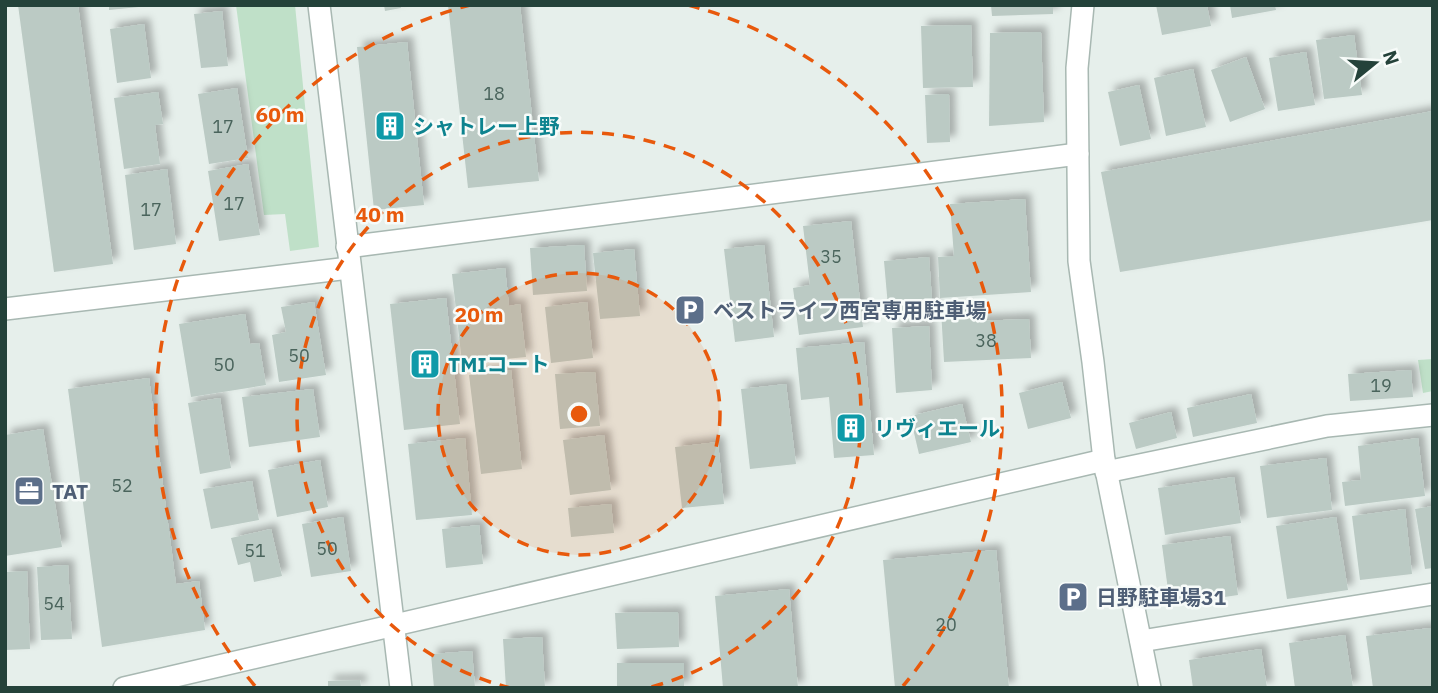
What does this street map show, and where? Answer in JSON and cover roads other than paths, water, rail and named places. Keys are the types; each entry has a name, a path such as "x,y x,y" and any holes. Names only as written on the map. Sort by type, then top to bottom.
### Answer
{"street":[{"path":"319,5 401,688"},
{"path":"1083,5 1077,68 1079,261 1105,466 1150,688"},
{"path":"5,309 1078,154"},
{"path":"124,688 1105,466 1327,426 1433,415"},
{"path":"1141,640 1433,594"}],"place":[{"name":"シャトレー上野","path":"390,126"},
{"name":"ベストライフ西宮専用駐車場","path":"690,310"},
{"name":"TMIコート","path":"425,364"},
{"name":"リヴィエール","path":"851,428"},
{"name":"TAT","path":"29,491"},
{"name":"日野駐車場31","path":"1073,597"}]}
